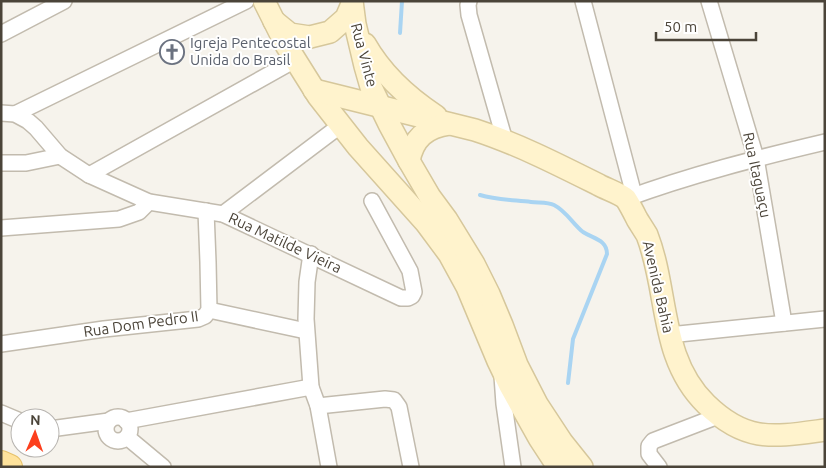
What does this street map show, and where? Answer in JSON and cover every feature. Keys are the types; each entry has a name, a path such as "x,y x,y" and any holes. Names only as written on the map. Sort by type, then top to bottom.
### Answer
{"main road":[{"path":"264,1 295,60 314,90 358,147 426,223 449,254 467,287 502,369 523,411 558,467"},
{"path":"274,21 290,34 310,37 330,32 353,10 370,52 389,77 418,104 449,124"},
{"name":"Rua Vinte","path":"353,10 365,66 371,86 381,107 430,197 447,220 474,264 499,317 517,365 537,404 562,442 582,467"},
{"path":"314,90 475,130 505,141 630,197"},
{"path":"409,161 413,146 423,134 435,127 449,124"},
{"name":"Avenida Bahia","path":"630,197 646,234 657,269 669,335 679,365 687,382 701,399 718,416 736,428 748,432 785,436 825,430"},
{"path":"1,463 10,467"}],"street":[{"path":"1,34 64,1"},
{"path":"8,114 246,1"},
{"path":"469,1 469,15 505,141"},
{"path":"583,1 630,197 663,185 756,158 825,142"},
{"name":"Rua Itaguaçu","path":"709,1 756,158 784,323"},
{"path":"89,175 295,60"},
{"name":"Rua Matilde Vieira","path":"8,114 36,128 60,156 89,175 149,202 223,214 401,298 408,298 414,292 410,271 372,201"},
{"path":"223,214 340,124"},
{"path":"1,163 26,163 60,156"},
{"path":"1,228 119,219 139,212 149,202"},
{"name":"Rua Dom Pedro II","path":"1,344 104,328 205,316 209,310 206,211"},
{"path":"311,254 307,282 306,320 310,387 318,406 329,467"},
{"path":"209,310 306,331"},
{"path":"669,335 825,319"},
{"path":"502,369 504,404 513,467"},
{"path":"60,428 109,421 115,418 126,420 310,387"},
{"path":"318,406 385,399 394,400 399,407 412,467"},
{"path":"659,467 649,454 649,446 653,441 718,416"},
{"path":"109,421 107,433 110,438 122,441 130,432 130,426 126,420"},
{"path":"127,437 163,467"}],"waterway":[{"path":"400,33 402,1"},
{"path":"480,195 554,205 583,232 599,240 605,246 607,254 573,339 568,383"}],"place":[{"name":"Igreja Pentecostal Unida do Brasil","path":"172,52"}]}
